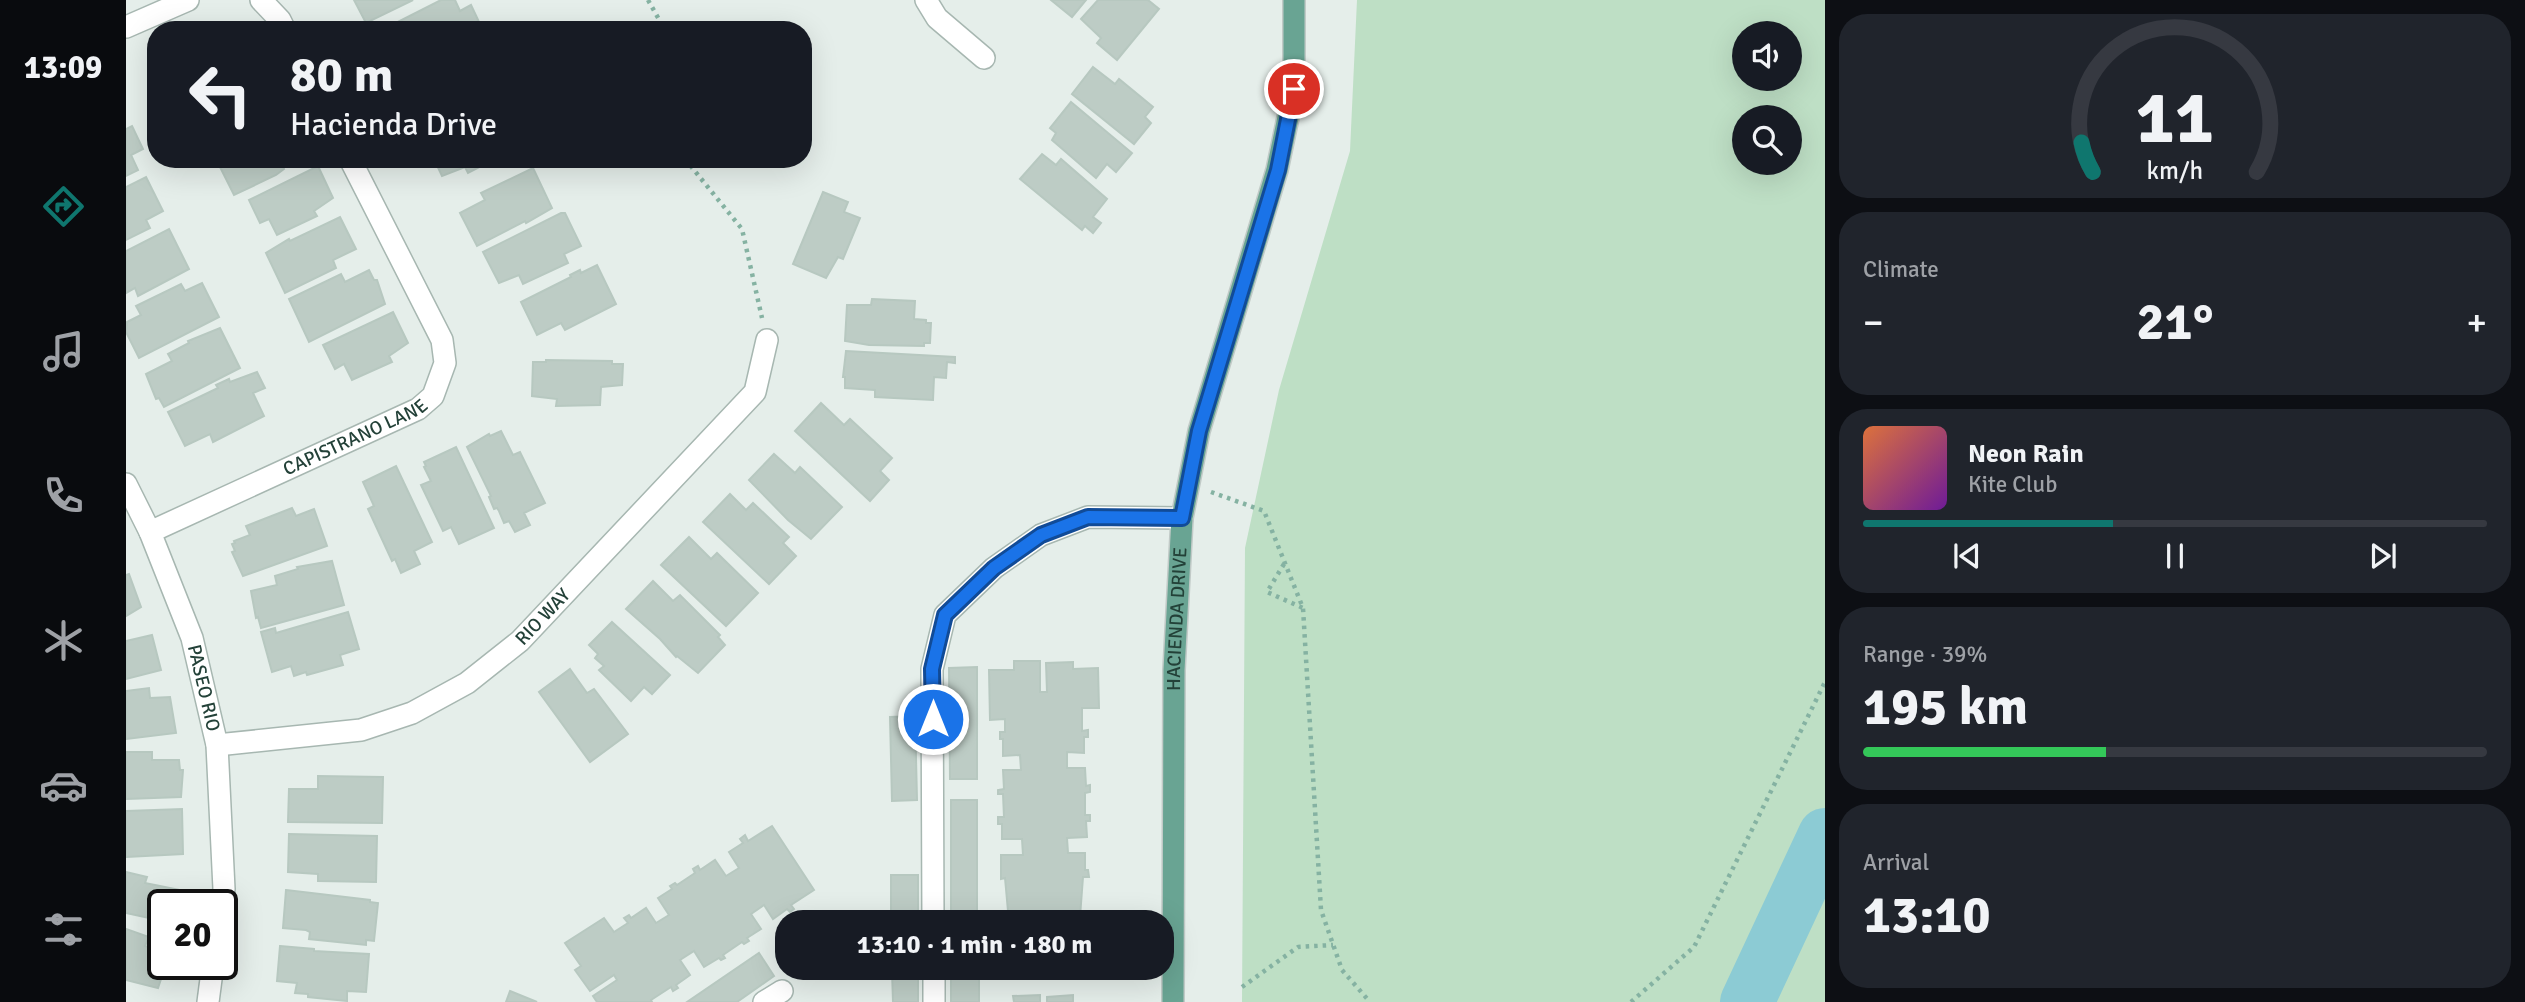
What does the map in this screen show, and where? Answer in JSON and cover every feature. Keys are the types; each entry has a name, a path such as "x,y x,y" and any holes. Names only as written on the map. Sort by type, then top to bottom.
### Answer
{"main road":[{"name":"HACIENDA DRIVE","path":"1173,1002 1174,670 1182,518 1199,431 1278,170 1294,89 1294,0"}],"street":[{"path":"126,27 188,0"},
{"path":"261,0 280,21"},
{"path":"926,0 937,18 984,58"},
{"name":"CAPISTRANO LANE","path":"150,532 418,409 433,396 446,363 442,340 355,168"},
{"name":"RIO WAY","path":"218,746 361,730 411,713 467,683 520,641 755,391 767,340"},
{"name":"PASEO RIO","path":"126,484 150,532 192,638 218,746 223,889"},
{"path":"933,910 932,669 945,615 994,568 1041,535 1088,517 1182,518"},
{"path":"208,1002 211,980"},
{"path":"934,980 934,1002"}],"path":[{"path":"648,0 660,21"},
{"path":"692,168 742,229 767,340"},
{"path":"1188,484 1264,511 1303,608 1321,910 1342,970 1370,1002"},
{"path":"1285,563 1267,592 1303,608"},
{"path":"1631,1002 1694,947 1825,682"},
{"path":"1242,987 1298,947 1333,945"}],"green space":[{"path":"1357,0 1825,0 1825,1002 1242,1002 1245,548 1279,390 1350,151"}],"building":[{"path":"354,0 413,0 370,21 365,21"},
{"path":"441,0 455,0 460,11 471,5 479,21 400,21"},
{"path":"1051,0 1086,0 1072,17"},
{"path":"1098,0 1148,0 1159,9 1117,60 1097,43 1101,38 1081,19"},
{"path":"1093,67 1115,84 1119,79 1153,107 1145,117 1151,123 1134,144 1072,94"},
{"path":"1071,102 1132,153 1116,172 1107,164 1096,178 1052,140 1056,133 1050,128"},
{"path":"132,126 143,149 131,155 138,170 126,176 126,129"},
{"path":"1042,154 1056,165 1061,159 1107,199 1093,217 1101,223 1093,233 1085,226 1082,230 1020,179"},
{"path":"220,168 284,168 276,175 234,195"},
{"path":"314,168 319,168 333,198 314,211 317,216 277,235 269,219 260,223 249,200"},
{"path":"438,168 462,168 442,176"},
{"path":"533,168 552,208 477,246 460,213 485,200 481,193"},
{"path":"146,177 163,211 146,220 150,228 126,240 126,187"},
{"path":"823,192 848,202 844,212 860,218 843,259 838,257 826,278 793,264"},
{"path":"565,213 581,246 564,254 568,263 523,284 519,275 499,283 483,252"},
{"path":"340,217 356,249 333,260 336,268 285,293 266,253 289,239 290,241"},
{"path":"169,229 189,269 138,296 135,288 126,293 126,251"},
{"path":"597,265 616,304 565,330 561,323 537,335 521,302 580,270 581,273"},
{"path":"369,270 374,280 377,280 385,304 309,342 289,299 341,274 345,282"},
{"path":"202,283 219,317 139,358 126,332 127,322 141,315 136,306 181,284 185,291"},
{"path":"872,299 915,301 914,319 931,323 930,343 924,343 924,346 869,345 845,341 847,305 871,305"},
{"path":"393,312 408,343 389,356 392,362 352,380 344,364 335,369 323,345"},
{"path":"220,328 240,368 164,407 159,398 156,399 146,374 172,361 168,354 189,343 188,341"},
{"path":"846,351 955,357 955,363 947,362 946,378 934,377 933,400 875,397 875,390 845,388 843,377"},
{"path":"612,361 612,364 623,364 622,385 601,387 600,405 556,406 557,399 532,396 533,362"},
{"path":"257,372 265,388 253,393 264,416 213,442 210,434 185,446 168,412 218,388 216,385 229,379 230,382"},
{"path":"821,403 844,425 850,419 892,458 880,471 889,480 870,501 795,431"},
{"path":"501,431 513,455 520,452 545,503 524,513 530,525 515,532 509,521 504,523 497,508 494,509 489,497 491,496 467,447 489,434 490,436"},
{"path":"456,447 494,528 459,544 451,527 443,531 421,485 431,481 424,462"},
{"path":"774,454 795,473 800,467 842,507 811,539 749,480"},
{"path":"396,466 432,542 414,551 420,564 401,573 395,559 392,561 368,509 374,506 363,482"},
{"path":"730,494 746,510 753,503 789,537 783,543 796,556 769,584 703,522"},
{"path":"292,508 296,516 314,509 327,546 243,576 232,552 235,551 232,544 234,541 250,535 246,526"},
{"path":"689,537 711,559 717,553 758,593 726,626 661,565"},
{"path":"332,561 344,605 261,628 258,617 256,618 251,591 277,585 275,576 298,569 297,567"},
{"path":"129,574 141,607 126,616 126,575"},
{"path":"653,581 673,601 680,595 720,635 718,637 725,645 698,673 676,657 626,609"},
{"path":"348,612 359,649 340,655 343,665 307,675 306,672 294,676 291,666 272,672 261,632 275,628 276,633"},
{"path":"612,622 670,675 652,694 644,687 631,701 599,670 604,666 595,658 598,654 589,645"},
{"path":"152,635 161,670 126,679 126,641"},
{"path":"1014,661 1040,661 1040,692 1047,692 1046,663 1073,662 1073,669 1098,668 1099,708 1082,708 1082,731 1088,730 1088,737 1084,737 1084,753 1067,752 1067,768 1085,768 1086,786 1090,785 1090,792 1085,793 1085,815 1090,815 1090,821 1086,821 1087,837 1067,838 1068,853 1085,853 1085,870 1088,870 1089,877 1083,877 1081,910 1008,910 1005,878 1001,879 1001,855 1023,855 1022,839 1002,839 1002,824 998,824 998,817 1004,817 1003,794 998,794 998,790 1004,789 1003,770 1021,770 1020,755 1003,756 1003,739 1000,739 1000,732 1005,732 1005,719 990,720 989,670 1014,670"},
{"path":"977,667 977,779 950,779 949,668"},
{"path":"570,669 587,693 594,689 628,734 590,762 539,692"},
{"path":"149,688 150,698 170,697 176,733 126,739 126,691"},
{"path":"915,716 917,800 892,801 890,717"},
{"path":"126,752 152,752 152,760 179,760 180,770 183,770 181,797 126,799"},
{"path":"318,776 383,777 382,823 288,822 289,789 318,789"},
{"path":"951,800 977,800 977,910 951,910"},
{"path":"182,809 183,854 126,857 126,811"},
{"path":"772,826 814,890 791,905 793,910 775,910 773,919 764,905 751,914 761,929 747,938 749,941 744,944 742,942 723,955 725,958 719,958 704,967 694,951 680,960 690,975 676,985 678,988 673,991 671,987 651,1000 652,1002 597,1002 593,996 617,980 614,975 590,991 575,970 581,966 565,943 604,918 614,932 628,923 624,918 629,915 631,918 646,908 656,923 669,915 658,898 672,889 670,886 675,883 677,885 695,873 693,869 698,866 700,870 715,860 726,876 739,868 729,852 743,843 740,839 745,835 748,841"},
{"path":"289,834 377,836 376,882 318,881 318,874 288,872"},
{"path":"126,872 147,877 145,883 175,889 147,889 147,918 126,913"},
{"path":"891,875 918,875 918,910 891,910"},
{"path":"286,890 378,903 374,941 366,940 366,945 309,939 310,932 306,930 283,928"},
{"path":"126,929 147,936 147,980 161,980 158,988 126,980"},
{"path":"280,946 369,954 366,992 347,991 347,1001 295,993 297,983 277,981"},
{"path":"759,953 774,976 737,1002 687,1002"},
{"path":"892,980 918,980 918,1002 893,1002"},
{"path":"951,980 979,980 979,1002 951,1002"},
{"path":"510,991 537,1002 506,1002"},
{"path":"1040,995 1040,1002 1014,1002 1013,996"},
{"path":"1073,995 1073,1002 1047,1002 1047,997"}],"waterway":[{"path":"1747,1002 1825,835"}],"route":[{"path":"933,719 932,669 945,615 994,568 1041,535 1088,517 1182,518 1199,431 1278,170 1294,89"}]}
